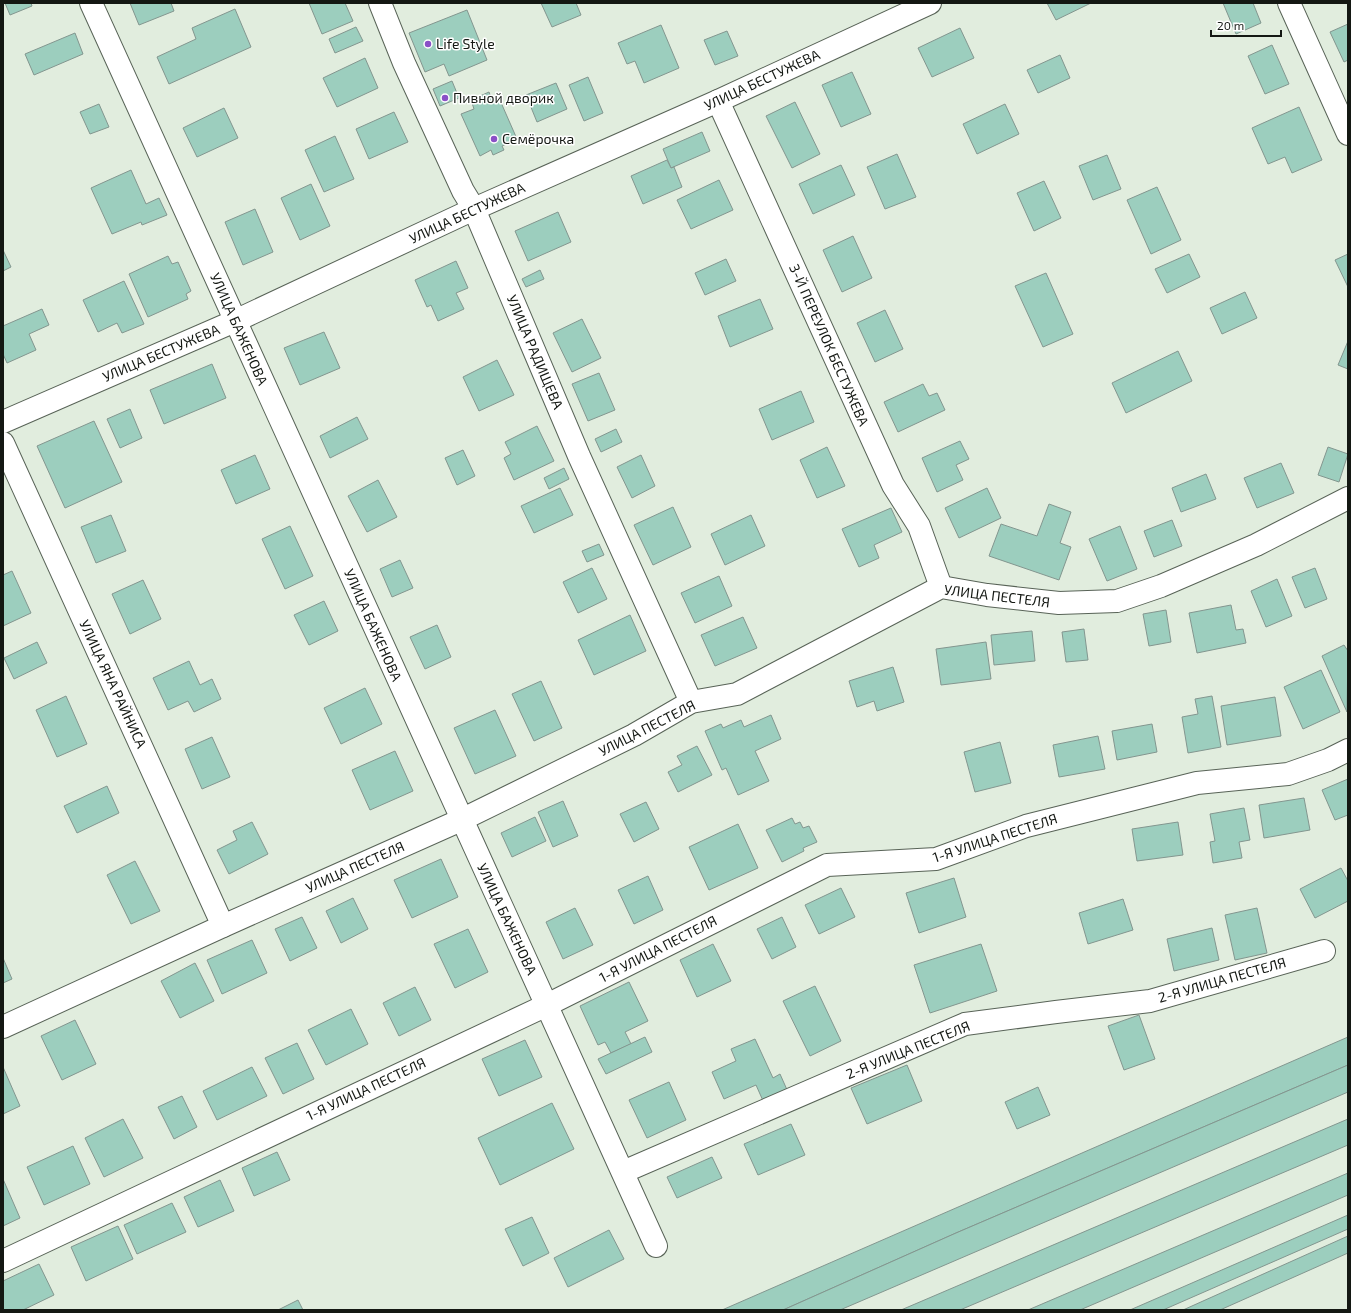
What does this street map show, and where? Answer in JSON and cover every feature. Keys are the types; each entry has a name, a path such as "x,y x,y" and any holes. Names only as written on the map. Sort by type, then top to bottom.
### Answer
{"street":[{"name":"УЛИЦА БАЖЕНОВА","path":"90,3 656,1246"},
{"name":"УЛИЦА РАДИЩЕВА","path":"380,3 404,63 463,192 474,209 580,456 691,702"},
{"name":"УЛИЦА БЕСТУЖЕВА","path":"3,422 235,321 474,209 718,101 930,3"},
{"path":"1289,3 1348,134"},
{"name":"3-Й ПЕРЕУЛОК БЕСТУЖЕВА","path":"718,101 893,485 920,526 941,587"},
{"name":"УЛИЦА ЯНА РАЙНИСА","path":"3,443 223,926"},
{"name":"УЛИЦА ПЕСТЕЛЯ","path":"3,1027 223,926 461,820 634,735 691,702 737,694 941,587 986,595 1059,603 1117,601 1161,586 1256,545 1348,498"},
{"name":"1-Я УЛИЦА ПЕСТЕЛЯ","path":"3,1261 547,1005 827,865 936,859 1026,826 1197,783 1288,774 1328,760 1348,750"},
{"name":"2-Я УЛИЦА ПЕСТЕЛЯ","path":"622,1172 965,1024 1150,1001 1324,951"}],"building":[{"path":"5,3 31,3 32,6 10,15"},
{"path":"130,3 171,3 174,11 139,25"},
{"path":"309,3 345,3 353,21 322,34"},
{"path":"541,3 576,3 581,15 552,27"},
{"path":"1047,3 1091,3 1056,20"},
{"path":"1223,3 1253,3 1261,23 1236,34"},
{"path":"235,9 251,47 169,84 157,57 196,39 192,28"},
{"path":"467,10 487,60 449,76 444,64 425,72 409,33"},
{"path":"1348,24 1348,60 1344,62 1330,32"},
{"path":"661,25 679,68 644,83 635,61 627,64 618,43"},
{"path":"356,27 363,41 335,53 329,39"},
{"path":"960,28 974,58 932,77 918,48"},
{"path":"727,31 738,56 715,65 704,40"},
{"path":"75,33 83,54 34,75 25,54"},
{"path":"1272,45 1289,84 1265,94 1248,56"},
{"path":"1060,55 1070,78 1038,93 1027,70"},
{"path":"365,58 378,88 337,107 323,78"},
{"path":"852,72 871,114 841,127 822,85"},
{"path":"588,77 603,113 584,121 569,85"},
{"path":"452,81 459,98 440,106 433,89"},
{"path":"556,83 567,109 537,122 526,95"},
{"path":"489,92 492,100 499,98 517,139 502,146 504,150 493,155 491,150 480,156 461,114 474,109 471,100"},
{"path":"795,102 820,154 792,168 766,116"},
{"path":"99,104 109,127 90,134 80,112"},
{"path":"1005,104 1019,134 977,154 963,124"},
{"path":"1299,107 1322,160 1292,173 1285,157 1268,164 1252,128"},
{"path":"224,108 238,138 197,157 183,128"},
{"path":"394,112 408,142 369,159 356,129"},
{"path":"702,132 710,151 671,168 663,149"},
{"path":"335,136 354,179 324,192 305,150"},
{"path":"897,154 916,197 885,209 867,167"},
{"path":"1107,155 1121,189 1093,200 1079,166"},
{"path":"667,160 671,168 674,167 682,187 643,204 631,176"},
{"path":"841,165 855,195 813,214 799,184"},
{"path":"131,170 146,204 159,198 167,215 142,225 141,222 112,234 91,188"},
{"path":"719,180 733,210 691,229 677,200"},
{"path":"1044,181 1061,218 1034,231 1017,193"},
{"path":"311,184 330,226 300,240 281,198"},
{"path":"1157,187 1181,240 1151,254 1127,200"},
{"path":"255,209 273,252 243,265 225,222"},
{"path":"558,212 571,242 528,261 515,231"},
{"path":"853,236 872,278 842,292 823,250"},
{"path":"3,250 11,267 3,271"},
{"path":"1189,254 1200,277 1167,293 1155,269"},
{"path":"1348,254 1348,287 1335,260"},
{"path":"168,256 172,264 178,262 191,291 186,294 188,299 148,317 129,274"},
{"path":"726,259 736,281 705,295 695,273"},
{"path":"456,261 468,288 456,293 464,309 438,321 431,305 427,307 415,280"},
{"path":"540,270 544,279 526,287 522,279"},
{"path":"1046,273 1073,334 1043,347 1015,286"},
{"path":"124,281 144,324 122,333 117,323 98,332 83,300"},
{"path":"1245,292 1257,318 1222,334 1210,308"},
{"path":"760,299 773,329 730,347 718,316"},
{"path":"42,309 49,325 29,334 36,350 7,363 3,354 3,326"},
{"path":"885,310 903,349 875,362 857,323"},
{"path":"582,319 601,358 572,372 553,333"},
{"path":"324,332 340,368 300,385 284,348"},
{"path":"1348,341 1348,369 1338,365"},
{"path":"1178,351 1192,381 1126,413 1112,383"},
{"path":"497,360 514,395 479,411 463,377"},
{"path":"212,364 226,398 164,424 150,390"},
{"path":"599,373 615,410 588,421 572,384"},
{"path":"923,384 929,396 937,393 945,410 898,432 884,402"},
{"path":"801,391 814,422 772,440 759,409"},
{"path":"130,409 142,438 120,448 107,419"},
{"path":"357,417 368,439 330,458 320,436"},
{"path":"94,421 122,482 65,508 37,446"},
{"path":"537,426 554,461 514,480 504,458 511,454 505,442"},
{"path":"616,429 622,442 601,452 595,439"},
{"path":"960,441 969,459 956,465 963,480 937,492 922,458"},
{"path":"827,447 845,486 817,498 800,460"},
{"path":"1328,447 1348,454 1339,482 1318,475"},
{"path":"463,450 475,476 457,485 445,458"},
{"path":"255,455 270,489 236,504 221,470"},
{"path":"641,455 655,486 632,498 617,467"},
{"path":"1281,463 1294,493 1257,508 1244,478"},
{"path":"564,468 569,479 549,489 544,478"},
{"path":"1206,474 1216,499 1181,512 1172,488"},
{"path":"378,480 397,517 367,532 348,496"},
{"path":"560,488 573,515 534,533 521,506"},
{"path":"987,488 1001,518 959,538 945,508"},
{"path":"1049,504 1071,512 1060,543 1071,547 1059,580 989,556 1001,524 1037,536"},
{"path":"673,507 691,547 653,565 634,525"},
{"path":"891,508 902,532 874,545 879,558 859,567 842,529"},
{"path":"111,515 126,551 96,563 81,527"},
{"path":"751,515 765,546 725,565 711,534"},
{"path":"1172,520 1182,546 1154,557 1144,531"},
{"path":"290,526 313,576 285,589 262,539"},
{"path":"1120,526 1137,569 1107,581 1089,539"},
{"path":"599,544 604,555 587,562 582,551"},
{"path":"400,560 413,588 392,597 380,569"},
{"path":"592,568 607,599 578,613 563,582"},
{"path":"1315,568 1327,599 1305,608 1292,577"},
{"path":"12,571 31,613 3,626 3,575"},
{"path":"719,576 732,606 695,623 681,593"},
{"path":"1277,579 1292,616 1266,627 1251,591"},
{"path":"143,580 161,619 130,634 112,594"},
{"path":"324,601 338,631 309,645 294,615"},
{"path":"1231,605 1236,630 1243,629 1246,643 1197,653 1189,613"},
{"path":"1166,610 1171,642 1149,646 1143,614"},
{"path":"630,615 646,651 594,675 578,640"},
{"path":"743,617 757,648 715,666 701,635"},
{"path":"437,625 451,657 425,669 410,637"},
{"path":"1084,629 1088,660 1066,662 1062,632"},
{"path":"1032,631 1035,661 994,665 991,635"},
{"path":"37,642 47,663 14,679 4,658"},
{"path":"986,642 991,679 941,685 936,649"},
{"path":"1344,645 1348,651 1347,712 1322,656"},
{"path":"189,661 200,685 212,679 221,699 194,712 188,701 168,710 153,678"},
{"path":"893,667 904,702 877,711 874,701 857,707 849,681"},
{"path":"1321,670 1340,712 1303,729 1284,687"},
{"path":"541,681 562,728 534,741 512,694"},
{"path":"365,688 382,724 341,744 324,708"},
{"path":"66,696 87,744 57,757 36,710"},
{"path":"1212,696 1221,747 1188,753 1182,717 1198,714 1195,699"},
{"path":"1275,697 1281,736 1227,745 1221,706"},
{"path":"495,710 516,756 475,774 454,728"},
{"path":"771,715 781,739 755,751 769,781 738,795 726,768 722,770 705,731 721,724 723,728 741,720 744,727"},
{"path":"1152,724 1157,752 1117,760 1112,731"},
{"path":"1098,736 1105,769 1059,777 1053,745"},
{"path":"212,737 230,777 202,789 185,749"},
{"path":"1000,742 1011,783 975,792 964,752"},
{"path":"697,746 712,775 678,792 668,772 682,765 677,756"},
{"path":"395,751 413,791 370,810 352,770"},
{"path":"1348,779 1348,815 1335,820 1322,790"},
{"path":"107,786 119,813 77,833 64,806"},
{"path":"1304,798 1310,830 1264,838 1259,805"},
{"path":"563,801 578,836 553,847 538,812"},
{"path":"646,802 659,829 634,842 620,814"},
{"path":"1244,808 1250,840 1239,842 1242,858 1213,863 1210,842 1215,841 1210,814"},
{"path":"535,817 546,841 512,857 501,833"},
{"path":"792,818 795,824 800,822 803,828 809,826 817,842 803,848 804,851 782,862 766,830"},
{"path":"252,822 268,854 229,874 217,850 237,840 233,831"},
{"path":"1178,822 1183,855 1137,861 1132,829"},
{"path":"738,824 758,868 709,890 689,847"},
{"path":"441,859 458,897 412,918 394,880"},
{"path":"135,861 160,911 131,924 107,875"},
{"path":"1341,868 1348,881 1348,901 1315,918 1300,889"},
{"path":"648,876 663,910 634,924 618,890"},
{"path":"954,878 966,917 919,933 906,893"},
{"path":"841,888 855,917 819,934 805,905"},
{"path":"353,898 368,929 341,943 326,911"},
{"path":"1123,899 1133,930 1088,944 1079,913"},
{"path":"575,908 593,945 563,959 546,922"},
{"path":"1257,908 1267,953 1235,960 1225,915"},
{"path":"302,917 317,948 290,961 275,929"},
{"path":"782,917 796,947 772,959 757,929"},
{"path":"1212,928 1219,960 1174,971 1167,939"},
{"path":"468,929 488,972 455,988 434,944"},
{"path":"252,940 267,973 222,994 207,960"},
{"path":"713,944 731,981 697,997 680,960"},
{"path":"981,944 997,991 930,1013 914,965"},
{"path":"3,958 12,979 3,983"},
{"path":"195,963 214,1001 180,1018 161,981"},
{"path":"629,982 648,1021 625,1032 631,1044 611,1053 605,1042 598,1045 580,1006"},
{"path":"815,986 841,1041 810,1056 783,1001"},
{"path":"415,987 431,1020 399,1036 383,1003"},
{"path":"351,1009 368,1044 326,1065 308,1030"},
{"path":"1139,1015 1155,1059 1124,1070 1108,1026"},
{"path":"75,1020 96,1064 62,1080 41,1036"},
{"path":"645,1037 652,1052 606,1074 598,1059"},
{"path":"1348,1037 1348,1065 956,1233 783,1310 722,1310"},
{"path":"755,1039 773,1078 780,1074 788,1092 764,1103 756,1085 724,1099 712,1072 736,1061 731,1049"},
{"path":"525,1040 542,1077 499,1096 482,1059"},
{"path":"297,1043 314,1079 283,1094 265,1058"},
{"path":"907,1065 922,1101 867,1124 851,1088"},
{"path":"1348,1065 1348,1092 840,1310 783,1310 956,1233"},
{"path":"3,1067 20,1106 3,1114"},
{"path":"252,1067 267,1096 217,1120 203,1091"},
{"path":"669,1082 686,1120 647,1138 629,1100"},
{"path":"1038,1087 1050,1115 1017,1129 1005,1102"},
{"path":"182,1096 197,1127 174,1139 158,1107"},
{"path":"552,1103 574,1149 500,1185 478,1138"},
{"path":"123,1119 143,1158 104,1177 85,1138"},
{"path":"1348,1119 1348,1145 960,1310 901,1310"},
{"path":"791,1124 805,1155 758,1175 744,1144"},
{"path":"73,1146 90,1184 44,1205 27,1167"},
{"path":"277,1152 290,1180 254,1196 242,1168"},
{"path":"712,1157 722,1178 677,1198 667,1177"},
{"path":"1348,1173 1348,1195 1080,1310 1028,1310"},
{"path":"3,1179 20,1218 3,1226"},
{"path":"220,1180 234,1211 198,1227 184,1197"},
{"path":"172,1203 186,1232 137,1254 124,1225"},
{"path":"1348,1215 1348,1229 1163,1310 1130,1310"},
{"path":"532,1217 549,1253 523,1266 505,1229"},
{"path":"118,1226 133,1259 86,1281 71,1247"},
{"path":"609,1230 624,1259 568,1287 554,1258"},
{"path":"1348,1236 1348,1253 1220,1310 1183,1310"},
{"path":"39,1264 54,1295 23,1310 3,1310 3,1281"},
{"path":"298,1300 303,1310 278,1310"}],"place":[{"name":"Life Style","path":"428,44"},
{"name":"Пивной дворик","path":"445,98"},
{"name":"Семёрочка","path":"494,139"}]}
